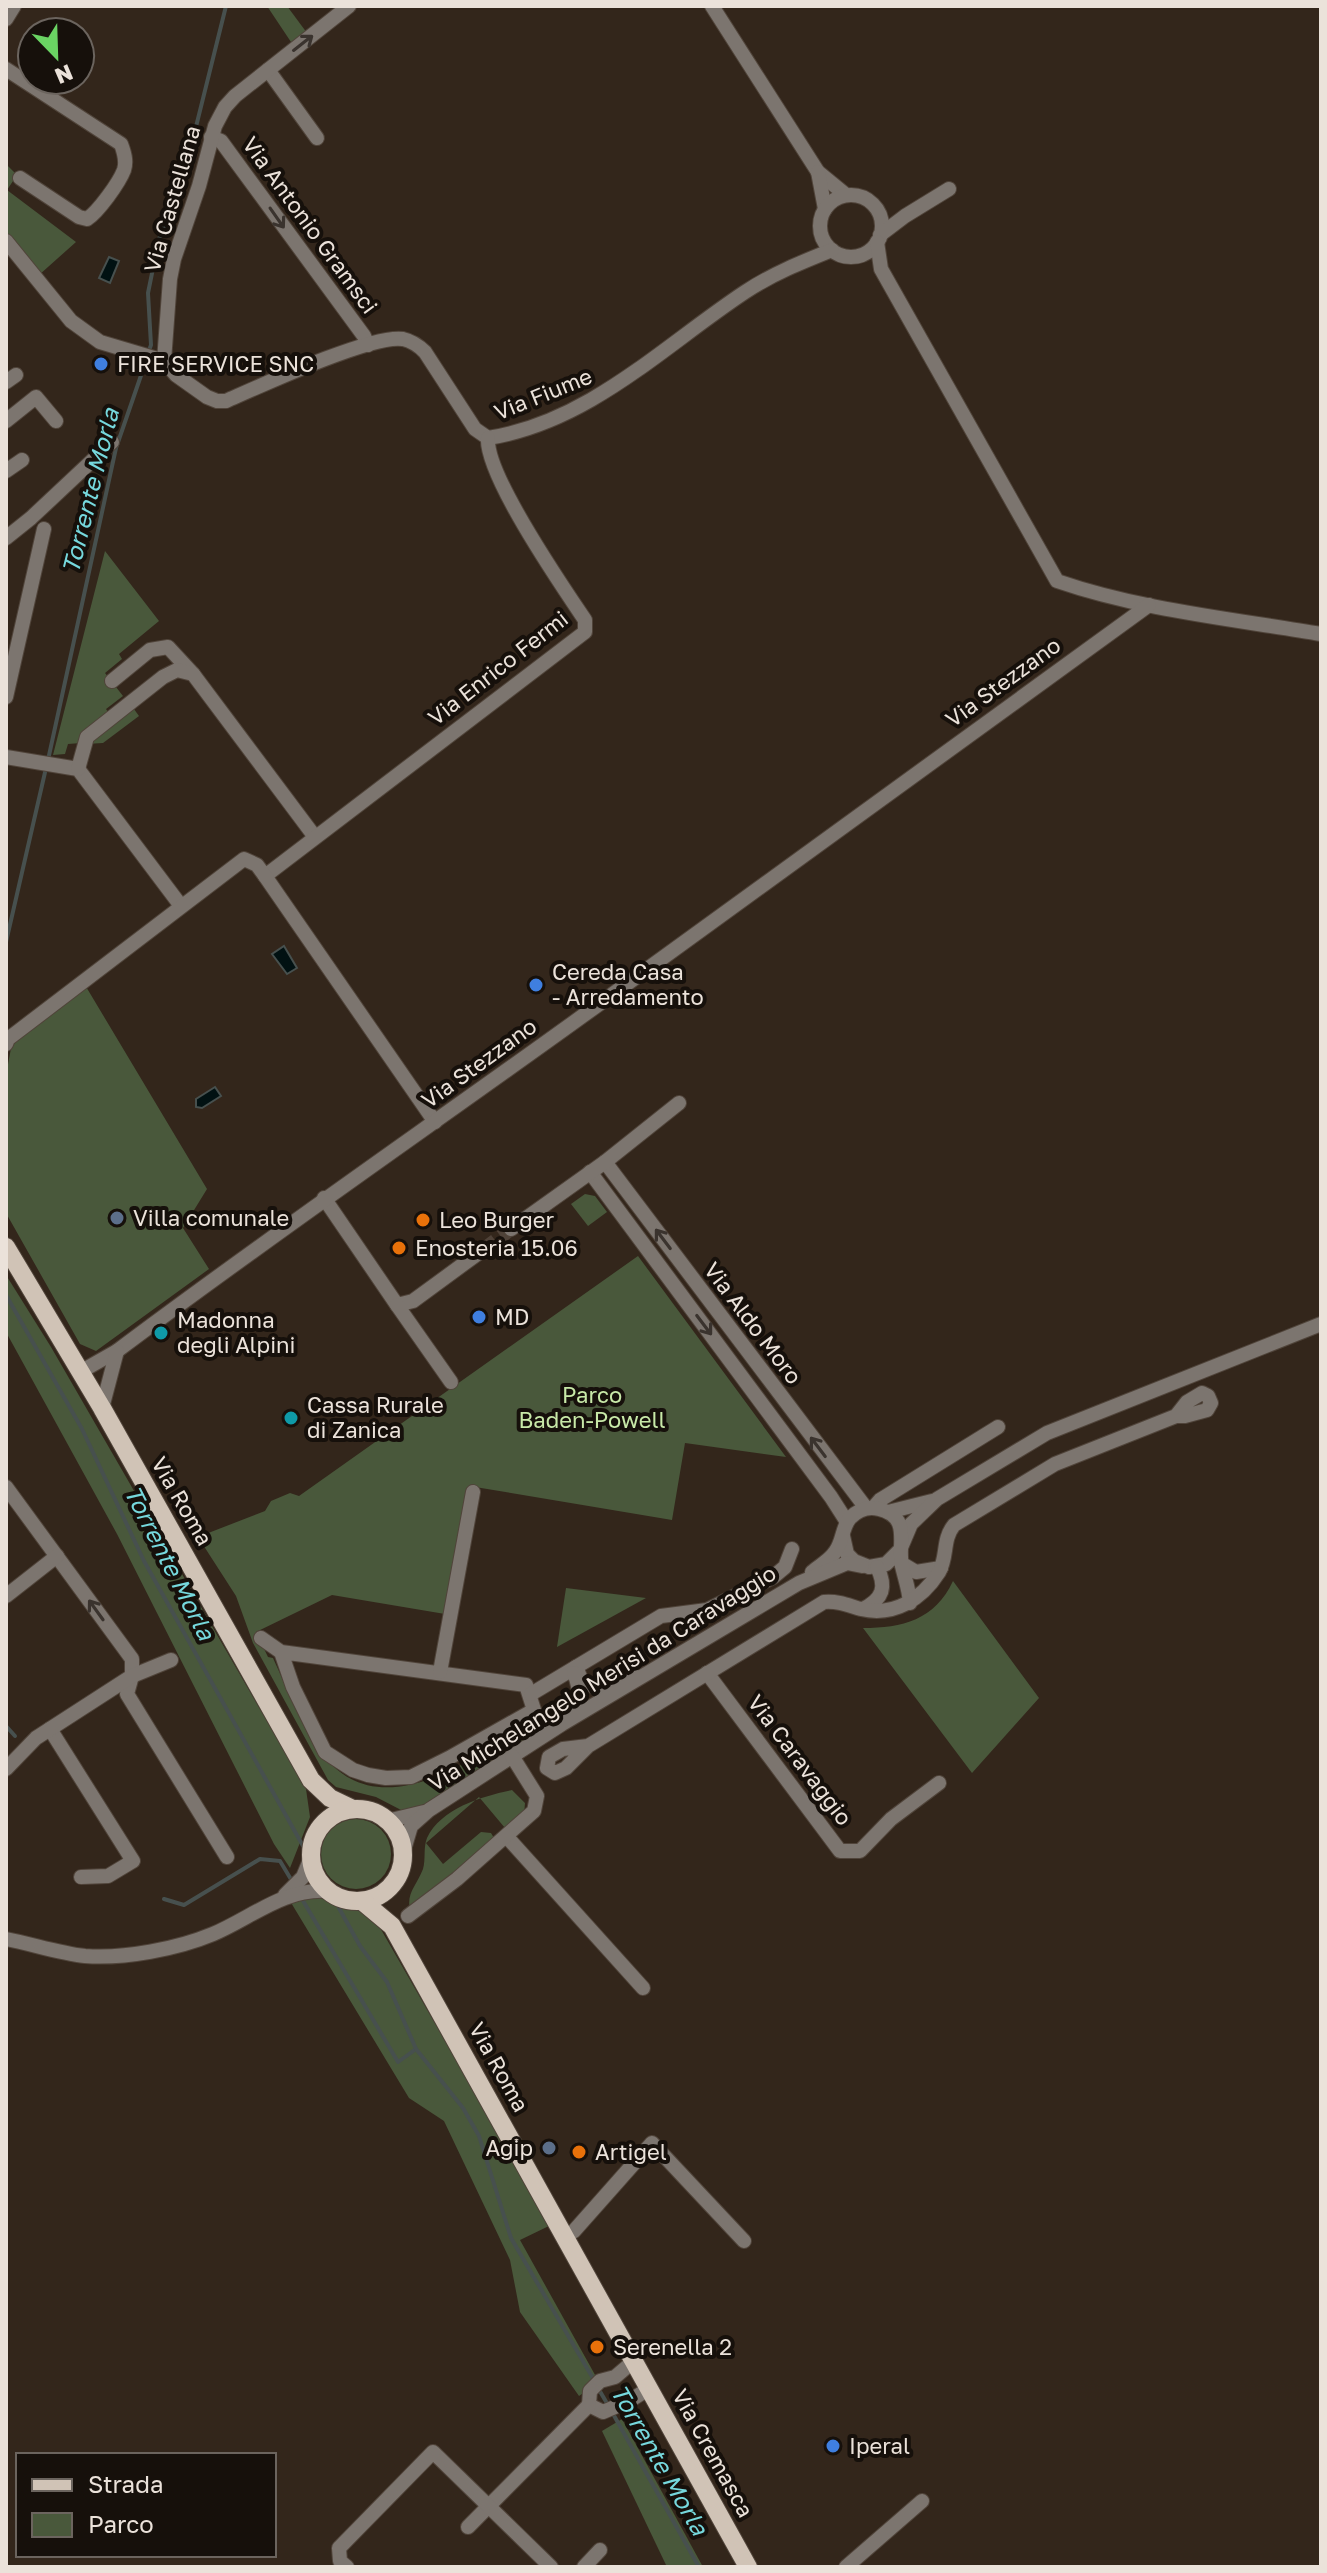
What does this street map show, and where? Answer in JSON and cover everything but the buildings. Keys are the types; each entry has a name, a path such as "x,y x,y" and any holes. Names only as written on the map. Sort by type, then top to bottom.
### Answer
{"main road":[{"name":"Via Roma","path":"6,1247 102,1408 311,1780 322,1825"},
{"name":"Via Roma","path":"311,1780 330,1798 387,1821"},
{"path":"327,1891 319,1882 310,1860 315,1835 331,1817 353,1809"},
{"path":"387,1821 395,1830 403,1853"},
{"name":"Via Roma","path":"403,1853 398,1875 392,1885 389,1911 400,1921 565,2234"},
{"path":"362,1901 383,1893 392,1885"},
{"name":"Via Roma","path":"327,1891 338,1897 362,1901 400,1921"},
{"name":"Via Cremasca","path":"565,2234 748,2567"}],"street":[{"path":"6,19 14,6"},
{"name":"Via Castellana","path":"161,360 170,279 211,137 225,107 349,6"},
{"path":"712,6 818,172 846,195 866,199 880,215 878,238 881,269 1057,581 1085,591 1149,605 1321,634"},
{"path":"6,69 121,144 125,155 125,169 94,214 87,219 79,217 20,178"},
{"path":"268,70 317,138"},
{"name":"Via Antonio Gramsci","path":"211,137 221,141 368,345"},
{"path":"818,172 825,209 820,226 823,239 832,250 856,256 881,269"},
{"path":"856,256 868,251 878,238 905,216 949,189"},
{"path":"825,209 834,200 846,195"},
{"path":"880,215 905,216"},
{"name":"Via Fiume","path":"794,265 811,248 820,226"},
{"name":"Via Fiume","path":"6,241 71,321 100,342 161,360 207,397 226,401 292,372 368,345 404,339 419,346 475,429 488,438 510,434 547,420 607,392 745,292 794,265 832,250"},
{"path":"6,421 36,397 56,421"},
{"name":"Via Enrico Fermi","path":"265,876 587,629 585,620 500,482 489,455 488,438"},
{"path":"6,538 112,442"},
{"path":"6,471 22,460"},
{"path":"7,691 44,529"},
{"name":"Via Stezzano","path":"80,1372 117,1351 324,1198 435,1122 1149,605"},
{"path":"112,681 150,650 168,647 193,674 315,837"},
{"path":"78,769 87,737 163,677 177,670 193,674"},
{"path":"6,757 78,769 181,906"},
{"path":"7,1042 244,859 257,865 265,876 435,1122"},
{"path":"511,1229 605,1162 679,1103"},
{"name":"Via Aldo Moro","path":"605,1162 870,1508"},
{"name":"Via Aldo Moro","path":"590,1172 831,1497 845,1529"},
{"path":"324,1198 451,1382"},
{"path":"397,1305 413,1301 484,1249"},
{"path":"873,1569 894,1558 911,1524 937,1499 1047,1433 1321,1324"},
{"path":"102,1408 117,1351"},
{"path":"588,1746 824,1602 837,1601 881,1612 910,1603 926,1591 941,1568 945,1541 954,1525 1055,1464 1176,1416"},
{"name":"Via Michelangelo Merisi da Caravaggio","path":"799,1583 835,1553 852,1516 870,1508 998,1427"},
{"path":"6,1487 132,1659 132,1676 127,1694 227,1857"},
{"path":"440,1672 473,1492"},
{"path":"870,1508 888,1512 937,1499"},
{"path":"888,1512 899,1524 901,1563 910,1603"},
{"path":"845,1529 847,1554 873,1569 910,1603"},
{"name":"Via Michelangelo Merisi da Caravaggio","path":"531,1694 661,1616 707,1610 773,1577 785,1567 792,1549"},
{"path":"6,1596 57,1556"},
{"name":"Via Michelangelo Merisi da Caravaggio","path":"403,1853 411,1826 429,1810 562,1724 799,1583 847,1563 873,1569"},
{"path":"901,1563 916,1572 941,1568"},
{"path":"863,1609 882,1595 884,1585 873,1569"},
{"path":"261,1638 281,1652 526,1685 534,1710 411,1777 368,1775 353,1770 325,1752 293,1687 281,1652"},
{"path":"6,1769 36,1738 132,1676 171,1660"},
{"path":"574,1668 581,1679 596,1688 620,1679 645,1676"},
{"path":"562,1724 577,1706 581,1691 574,1668"},
{"name":"Via Caravaggio","path":"707,1673 840,1851 860,1851 891,1819 939,1783"},
{"path":"50,1729 133,1861 108,1876 81,1877"},
{"path":"400,1921 507,1837 534,1811 537,1796 512,1756"},
{"name":"Via Michelangelo Merisi da Caravaggio","path":"387,1821 429,1810"},
{"path":"507,1837 643,1988"},
{"path":"279,1900 303,1877 310,1860"},
{"path":"6,1939 86,1956 159,1952 213,1934 279,1900 306,1891 327,1891"},
{"path":"565,2234 574,2231 652,2143 744,2241"},
{"path":"468,2527 600,2399 615,2377 635,2360"},
{"path":"600,2399 650,2388"},
{"path":"347,2567 340,2561 339,2548 433,2452 550,2567"},
{"path":"846,2567 922,2501"},
{"path":"584,2567 600,2550"}],"green space":[{"path":"267,6 287,6 307,33 293,45"},
{"path":"6,164 17,175 7,190 76,242 39,275 6,235"},
{"path":"105,551 159,621 119,654 122,659 105,673 123,696 106,709 110,715 81,743 68,744 65,754 53,755"},
{"path":"131,705 139,716 103,743 86,744"},
{"path":"85,985 207,1189 183,1228 209,1269 96,1351 80,1344 6,1213 6,1075 12,1043"},
{"path":"585,1194 595,1196 607,1212 588,1226 571,1204"},
{"name":"Parco Baden-Powell","path":"638,1256 786,1457 685,1443 672,1520 469,1486 445,1614 332,1595 256,1632 268,1657 273,1658 297,1712 319,1750 353,1780 381,1787 410,1785 440,1775 470,1760 547,1709 552,1718 570,1707 566,1714 427,1806 403,1811 376,1797 336,1787 328,1780 253,1643 236,1596 198,1537 265,1511 271,1501 290,1493 299,1496"},
{"path":"6,1275 51,1347 306,1789 310,1817 290,1868 274,1844 117,1534 6,1332"},
{"path":"953,1581 1039,1698 972,1773 863,1628 891,1626 916,1619 937,1605"},
{"path":"566,1588 646,1598 557,1647"},
{"path":"512,1790 525,1803 524,1815 505,1828 480,1799"},
{"path":"475,1800 426,1843 443,1864 481,1832 491,1833 494,1838 410,1910 411,1894 423,1869 425,1846 427,1838 452,1811"},
{"path":"356,1819 381,1829 391,1854 381,1879 356,1889 331,1879 321,1854 331,1829"},
{"path":"309,1891 351,1905 375,1919 551,2225 520,2240 599,2382 579,2396 520,2312 510,2260 444,2121 409,2098 290,1901"},
{"path":"622,2419 703,2567 667,2567 602,2431"}],"shaded area":[{"path":"109,257 119,261 110,283 99,278"},
{"path":"284,946 297,968 287,974 272,954"},
{"path":"215,1087 221,1096 202,1108 196,1107 196,1099"}],"waterway":[{"name":"Torrente Morla","path":"148,353 151,345 148,293 159,239 183,179 226,6"},
{"name":"Torrente Morla","path":"48,760 116,448 146,361"},
{"name":"Torrente Morla","path":"6,942 46,768"},
{"name":"Torrente Morla","path":"6,1295 82,1429 144,1561 303,1846"},
{"path":"6,1726 15,1736"},
{"path":"164,1899 184,1905 260,1859 280,1861 292,1881"},
{"path":"302,1899 398,2062 416,2049"},
{"name":"Torrente Morla","path":"339,1908 360,1946 387,1982 416,2049 463,2108 479,2136 511,2238 594,2380"},
{"name":"Torrente Morla","path":"598,2388 608,2405"},
{"name":"Torrente Morla","path":"612,2412 699,2567"}],"tunnel":[{"path":"484,1249 511,1229"}],"place":[{"name":"FIRE SERVICE SNC","path":"101,364"},
{"name":"Cereda Casa - Arredamento","path":"536,985"},
{"name":"Villa comunale","path":"117,1218"},
{"name":"Leo Burger","path":"423,1220"},
{"name":"Enosteria 15.06","path":"399,1248"},
{"name":"MD","path":"479,1317"},
{"name":"Madonna degli Alpini","path":"161,1333"},
{"name":"Cassa Rurale di Zanica","path":"291,1418"},
{"name":"Agip","path":"549,2148"},
{"name":"Artigel","path":"579,2152"},
{"name":"Serenella 2","path":"597,2347"},
{"name":"Iperal","path":"833,2446"}]}
